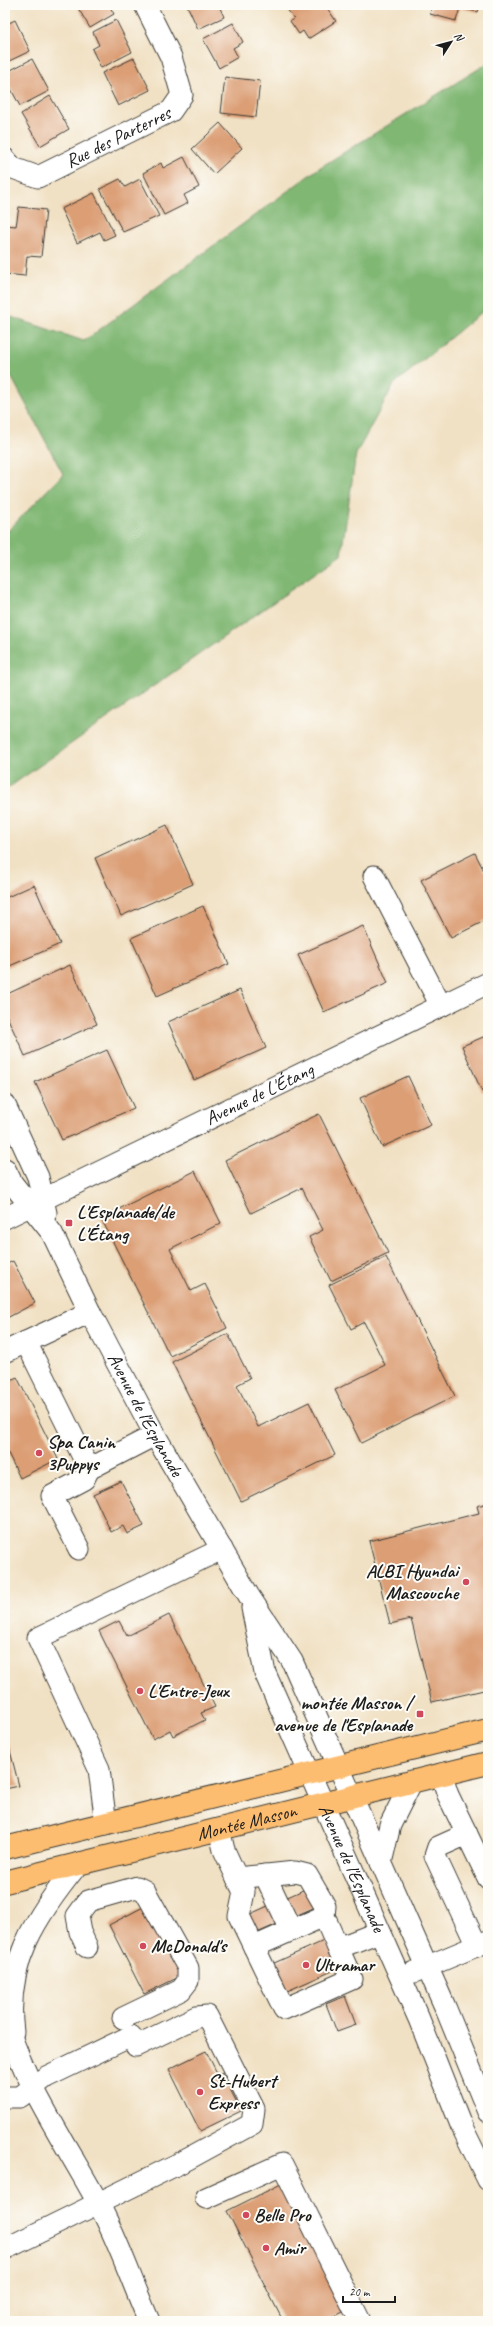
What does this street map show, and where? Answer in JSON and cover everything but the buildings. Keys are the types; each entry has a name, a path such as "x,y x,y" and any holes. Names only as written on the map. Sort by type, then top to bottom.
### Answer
{"main road":[{"name":"Montée Masson","path":"5,1848 488,1730"},
{"name":"Montée Masson","path":"5,1882 488,1763"}],"street":[{"name":"Rue des Parterres","path":"5,159 13,168 38,177 171,111 182,95 171,57 145,5"},
{"path":"374,876 440,1006"},
{"name":"Avenue de L'Étang","path":"5,1218 488,983"},
{"name":"Avenue de l'Esplanade","path":"5,1105 38,1178 37,1203"},
{"name":"Avenue de l'Esplanade","path":"5,1169 12,1183 37,1203 90,1312 155,1435 249,1596 292,1660 427,1966 488,2112"},
{"path":"5,1352 90,1312"},
{"path":"26,1342 89,1469"},
{"path":"79,1550 52,1496 84,1479 89,1469 155,1435"},
{"path":"106,1824 99,1770 38,1638 222,1550"},
{"name":"Avenue de l'Esplanade","path":"249,1596 265,1673 379,1932 420,2019 461,2125 488,2180"},
{"path":"441,1774 448,1796 488,1878"},
{"path":"381,1863 390,1825 412,1781"},
{"path":"219,1830 224,1850 237,1878 244,1892 239,1916 284,2009 352,1979 324,1916 325,1906 307,1875 299,1872 237,1878"},
{"path":"400,1978 483,1943 435,1856 438,1847 467,1834"},
{"path":"16,2049 12,2021 12,1997 26,1941 47,1905 79,1863"},
{"path":"265,1875 291,1930"},
{"path":"5,2097 20,2097 46,2077 130,2033 182,1990 188,1981 188,1968 146,1891 137,1887 88,1901 77,1916 80,1932 87,1947"},
{"path":"254,1947 324,1916"},
{"path":"338,1948 379,1932"},
{"path":"5,2249 188,2159 252,2124 254,2110 208,2016 196,2017 130,2033"},
{"path":"5,2017 16,2049 34,2087 99,2203 149,2321"},
{"path":"206,2198 282,2164 360,2321"}],"green space":[{"path":"488,63 488,307 394,384 356,454 341,555 5,790 5,534 63,474 5,365 5,315 84,341 319,168"}],"place":[{"name":"L'Esplanade/de L'Étang","path":"69,1223"},
{"name":"Spa Canin 3Puppys","path":"39,1453"},
{"name":"ALBI Hyundai Mascouche","path":"466,1582"},
{"name":"L'Entre-Jeux","path":"140,1691"},
{"name":"montée Masson / avenue de l'Esplanade","path":"420,1714"},
{"name":"McDonald's","path":"143,1946"},
{"name":"Ultramar","path":"306,1965"},
{"name":"St-Hubert Express","path":"200,2092"},
{"name":"Belle Pro","path":"246,2215"},
{"name":"Amir","path":"266,2248"}]}
